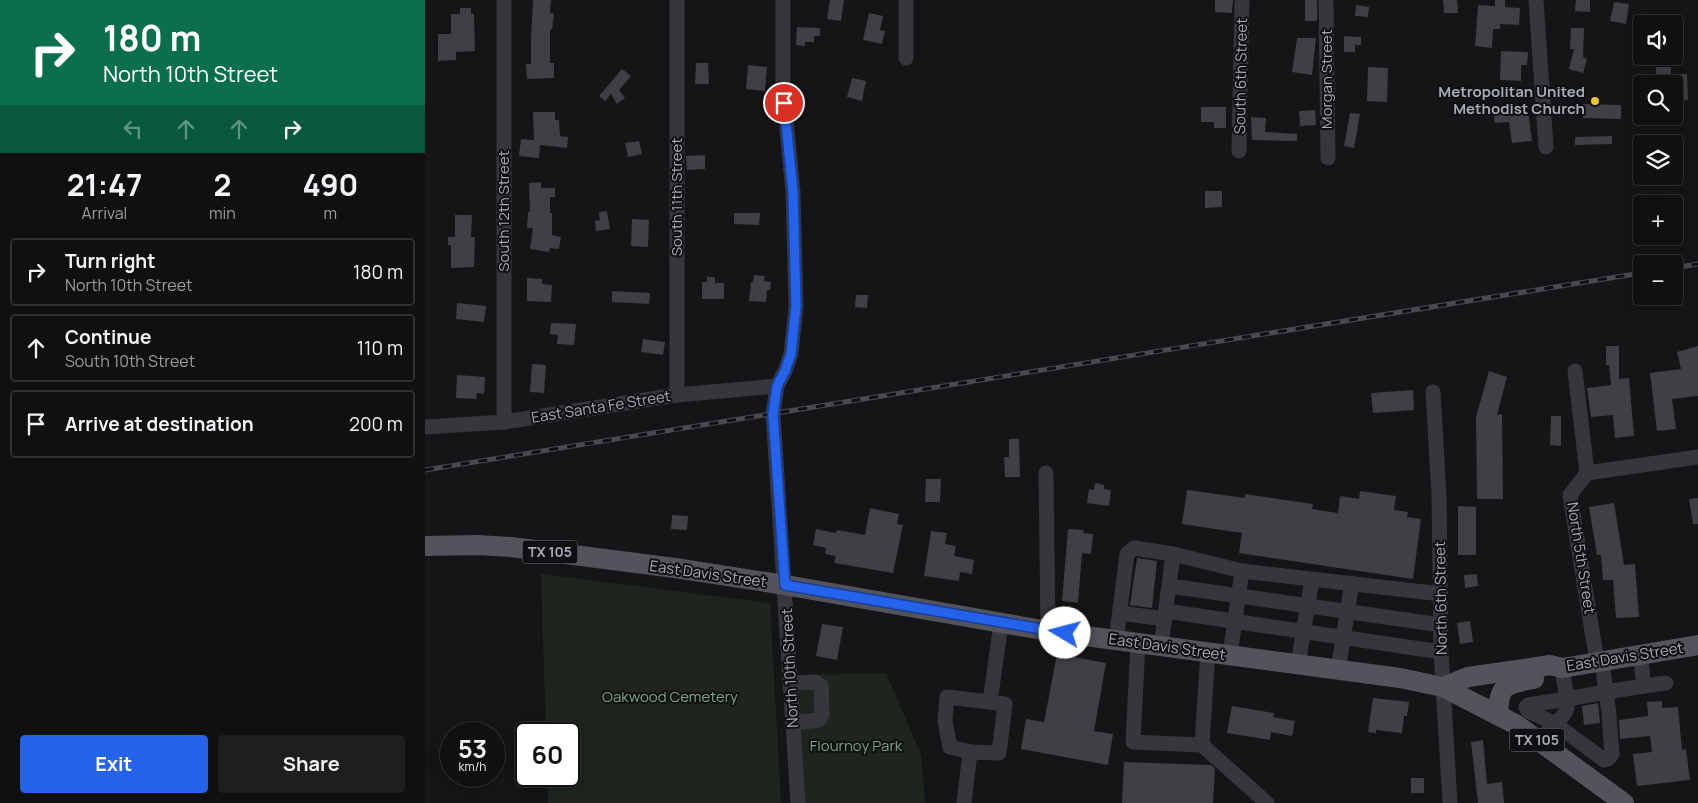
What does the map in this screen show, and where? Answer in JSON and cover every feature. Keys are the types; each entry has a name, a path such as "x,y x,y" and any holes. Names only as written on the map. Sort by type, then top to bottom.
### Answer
{"main road":[{"name":"East Davis Street","path":"425,546 478,545 511,547 675,568 785,585 1047,631 1400,678 1443,687 1468,677 1550,665 1562,668 1698,645"},
{"path":"1498,716 1499,697 1506,686 1516,682 1551,676 1562,668"},
{"name":"TX 105","path":"1443,687 1517,725 1621,802"}],"street":[{"name":"South 12th Street","path":"504,0 504,422"},
{"name":"South 11th Street","path":"677,0 677,394"},
{"name":"North 10th Street","path":"783,0 783,88 793,192 796,306 791,354 777,386 773,414 798,803"},
{"path":"905,58 906,0"},
{"name":"South 6th Street","path":"1239,151 1242,0"},
{"name":"Morgan Street","path":"1326,0 1327,158"},
{"path":"1536,0 1546,147"},
{"path":"1575,371 1587,473 1698,457"},
{"name":"East Santa Fe Street","path":"425,427 504,422 677,394 777,386"},
{"name":"North 6th Street","path":"1433,392 1439,495 1441,652 1450,803"},
{"path":"1046,473 1047,631"},
{"name":"North 5th Street","path":"1555,723 1603,760 1608,759 1613,754 1606,692 1570,495 1587,473"},
{"path":"1117,640 1127,554 1134,548 1173,554 1241,571 1441,594"},
{"path":"1161,646 1173,554"},
{"path":"1230,655 1241,571"},
{"path":"1298,665 1313,579"},
{"path":"1338,670 1352,584"},
{"path":"1170,586 1441,625"},
{"path":"1120,613 1235,621 1441,652"},
{"path":"990,702 1001,623"},
{"path":"1138,643 1133,742 1202,745 1267,803"},
{"path":"1202,745 1208,652"},
{"path":"1640,654 1644,686"},
{"path":"1538,740 1564,714 1567,708 1562,668"},
{"path":"791,683 815,682 821,686 822,715 819,720 793,724"},
{"path":"1555,723 1528,711 1526,707 1528,704 1666,683"},
{"path":"947,697 990,702 1005,704 999,753 970,752 950,747 945,721 947,697"},
{"path":"964,803 970,752"}],"green space":[{"name":"Oakwood Cemetery","path":"541,574 770,603 781,803 548,803 547,787 580,787 580,722 546,722"},
{"name":"Flournoy Park","path":"886,673 921,755 925,803 803,803 797,675"}],"building":[{"path":"533,0 551,0 550,13 554,14 552,30 550,29 550,63 554,63 554,78 527,79 526,64 531,64"},
{"path":"830,0 844,0 841,21 827,19"},
{"path":"1215,0 1233,0 1232,13 1215,12"},
{"path":"1305,0 1317,0 1317,21 1305,21"},
{"path":"1443,0 1457,0 1458,13 1444,13"},
{"path":"1495,0 1505,0 1505,7 1520,8 1519,25 1500,24 1500,29 1493,29 1492,48 1475,46 1478,5 1495,6"},
{"path":"1576,0 1590,0 1590,12 1575,11"},
{"path":"1614,2 1629,4 1626,24 1610,21"},
{"path":"1356,5 1369,7 1368,17 1355,16"},
{"path":"460,8 471,8 471,14 474,14 475,51 456,52 456,60 438,61 438,34 451,34 451,14 460,14"},
{"path":"869,13 883,16 880,30 885,31 882,44 863,40"},
{"path":"797,27 820,28 820,36 814,36 814,42 805,42 805,46 796,45"},
{"path":"1571,28 1584,28 1583,57 1587,59 1583,73 1569,69 1574,49 1570,49"},
{"path":"1344,36 1361,37 1361,45 1355,45 1355,52 1344,52"},
{"path":"1297,38 1316,38 1312,75 1292,72"},
{"path":"1501,51 1528,52 1527,65 1521,65 1521,81 1500,80"},
{"path":"696,63 708,63 709,84 695,84"},
{"path":"748,65 767,67 765,91 746,89"},
{"path":"1368,67 1388,68 1387,102 1367,101"},
{"path":"1656,67 1671,67 1671,75 1656,75"},
{"path":"622,69 631,76 619,90 625,98 617,104 611,94 605,101 599,96"},
{"path":"1687,74 1688,100 1683,100 1683,75 1671,75"},
{"path":"852,78 866,81 862,101 847,97"},
{"path":"1583,104 1621,105 1621,119 1583,118"},
{"path":"1201,107 1226,107 1226,128 1214,128 1214,122 1201,122"},
{"path":"1315,110 1316,125 1300,126 1299,111"},
{"path":"1528,111 1532,141 1512,143 1509,122 1495,123 1494,115"},
{"path":"533,112 555,112 555,120 559,120 560,136 568,137 567,148 540,145 539,158 519,156 521,139 534,140"},
{"path":"1350,113 1360,114 1354,148 1344,146"},
{"path":"1251,117 1266,118 1265,132 1297,134 1297,141 1252,140"},
{"path":"1612,136 1612,144 1575,145 1575,137"},
{"path":"639,141 642,154 628,157 625,143"},
{"path":"705,155 705,169 687,170 686,156"},
{"path":"541,182 541,188 555,188 555,197 550,197 552,235 561,237 559,249 550,248 549,252 530,249 533,228 527,228 528,212 530,212 529,183"},
{"path":"1205,191 1222,191 1222,207 1205,208"},
{"path":"607,211 610,229 596,231 595,221 600,220 599,212"},
{"path":"734,213 760,213 759,225 734,224"},
{"path":"455,215 472,215 471,237 475,237 474,267 451,268 451,245 448,245 448,237 455,237"},
{"path":"632,219 649,220 648,247 631,246"},
{"path":"754,275 765,276 764,281 771,282 770,290 767,290 766,302 749,301 751,282 753,282"},
{"path":"707,277 715,277 715,283 724,283 724,299 702,299 702,282 707,282"},
{"path":"527,278 542,279 542,284 552,285 551,302 527,301"},
{"path":"612,291 650,293 649,304 612,302"},
{"path":"856,295 868,295 867,308 855,307"},
{"path":"457,303 486,306 484,322 456,319"},
{"path":"551,323 576,324 574,345 557,344 558,335 550,334"},
{"path":"643,339 665,342 663,355 641,352"},
{"path":"1606,346 1619,346 1619,379 1629,378 1634,436 1615,438 1613,415 1591,417 1587,388 1611,385 1609,365 1606,365"},
{"path":"1698,346 1698,396 1672,399 1676,429 1657,431 1650,373 1681,369 1677,352"},
{"path":"532,364 546,365 544,393 530,392"},
{"path":"1489,371 1507,377 1497,415 1502,414 1503,499 1477,499 1476,417"},
{"path":"457,375 485,377 484,394 477,393 476,399 456,398"},
{"path":"1413,390 1414,410 1373,413 1371,393"},
{"path":"1551,416 1561,416 1561,446 1550,445"},
{"path":"1009,439 1019,439 1020,477 1005,477 1004,457 1009,457"},
{"path":"926,479 941,479 940,502 925,502"},
{"path":"1095,483 1104,485 1104,489 1111,490 1109,506 1087,503 1089,489 1094,490"},
{"path":"1187,490 1245,498 1245,494 1313,504 1312,509 1338,513 1340,496 1359,499 1360,491 1396,496 1394,510 1408,512 1407,517 1421,519 1413,579 1239,553 1242,533 1182,524"},
{"path":"1698,498 1698,524 1693,524 1689,499"},
{"path":"1614,503 1624,565 1635,564 1639,617 1616,618 1613,580 1603,580 1601,555 1597,555 1589,507"},
{"path":"1458,506 1476,507 1476,555 1458,555"},
{"path":"870,508 899,514 897,524 903,525 893,573 834,563 836,556 825,554 826,548 813,545 816,529 836,533 837,530 865,535"},
{"path":"672,515 688,516 687,530 671,529"},
{"path":"1068,529 1084,530 1083,533 1093,534 1091,554 1082,553 1078,603 1062,601"},
{"path":"931,531 947,533 945,544 956,546 954,556 974,560 972,574 960,572 959,581 924,576"},
{"path":"1137,558 1157,561 1152,608 1130,605"},
{"path":"1477,574 1478,586 1465,588 1464,575"},
{"path":"1470,621 1473,642 1460,644 1457,623"},
{"path":"822,624 843,627 837,660 816,656"},
{"path":"1057,654 1106,663 1094,731 1113,734 1108,765 1021,749 1026,719 1044,722"},
{"path":"1373,698 1409,702 1407,716 1404,716 1402,733 1376,730 1376,733 1368,732"},
{"path":"1662,701 1662,708 1678,707 1682,750 1686,749 1690,780 1637,786 1633,754 1652,752 1650,736 1620,739 1619,720 1648,716 1647,702"},
{"path":"1598,703 1600,723 1584,725 1582,706"},
{"path":"1232,706 1274,713 1273,717 1295,721 1292,736 1271,732 1270,740 1227,733"},
{"path":"1483,740 1487,784 1502,782 1504,803 1478,803 1471,742"},
{"path":"1124,762 1211,765 1215,769 1213,803 1122,803"},
{"path":"1411,778 1424,778 1424,793 1411,793"}],"railway":[{"path":"1683,266 1698,264"},
{"path":"425,470 1633,274"}],"place":[{"name":"Metropolitan United Methodist Church","path":"1595,101"}],"route":[{"path":"784,103 793,192 796,306 791,354 777,386 773,414 785,585 1065,633"}]}
